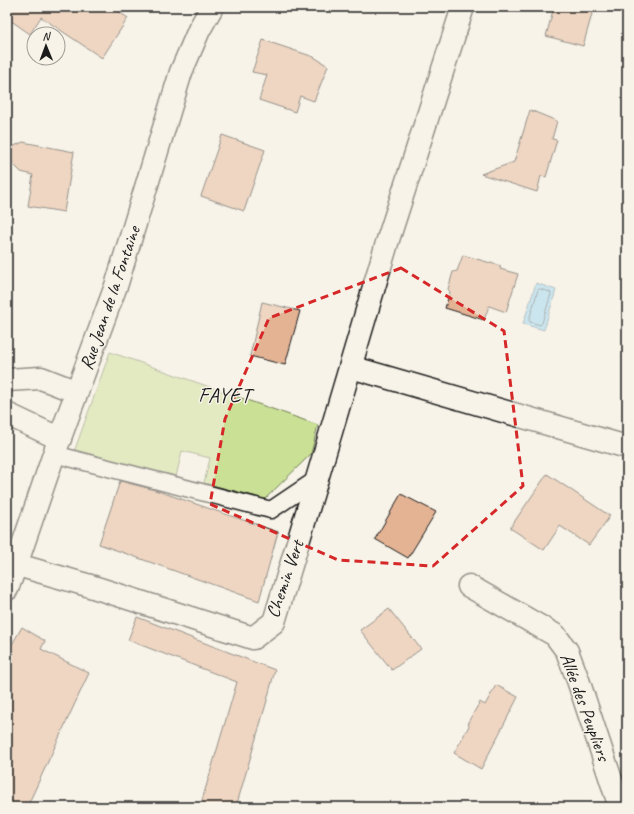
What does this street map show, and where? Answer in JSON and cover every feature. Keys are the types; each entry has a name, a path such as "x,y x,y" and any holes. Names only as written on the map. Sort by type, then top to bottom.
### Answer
{"street":[{"name":"Rue Jean de la Fontaine","path":"7,589 12,563 117,283 181,72 199,30 212,7"},
{"name":"Chemin Vert","path":"12,563 87,585 253,638 274,622 387,243 463,7"},
{"path":"351,367 627,447"},
{"path":"7,380 41,378 77,392"},
{"path":"7,414 57,446"},
{"name":"Allée des Peupliers","path":"469,586 555,635 567,651 620,807"}],"lane":[{"path":"57,446 271,510 317,479"}],"highlighted area":[{"path":"401,268 504,331 523,486 433,566 338,560 210,504 225,419 269,318"}],"green space":[{"path":"110,352 318,425 311,454 265,499 204,483 210,458 182,451 176,477 74,452"}],"water":[{"path":"536,283 556,290 544,330 523,324"}],"building":[{"path":"7,7 112,7 128,18 102,58 66,34 66,26 54,26 41,17 35,26 26,26 26,31 7,18"},
{"path":"554,7 594,7 583,46 546,36"},
{"path":"263,40 314,57 328,66 314,101 300,96 295,112 259,100 267,75 252,72"},
{"path":"530,110 557,121 552,139 557,140 546,177 541,176 537,192 481,174 514,162"},
{"path":"222,135 265,150 244,211 201,196"},
{"path":"23,142 74,152 64,212 28,206 33,175 21,172 9,160 12,147"},
{"path":"463,255 501,266 500,269 518,274 506,312 489,306 484,320 445,308 450,292 448,289 453,272 457,271"},
{"path":"262,302 300,311 285,365 250,356"},
{"path":"547,474 610,516 589,545 560,526 544,550 510,528"},
{"path":"120,481 155,490 278,532 259,601 99,544"},
{"path":"401,494 436,512 408,558 375,539"},
{"path":"389,609 421,649 392,670 360,630"},
{"path":"137,617 275,670 236,807 200,807 237,682 128,640"},
{"path":"22,627 45,641 41,649 89,673 27,807 7,807 7,653"},
{"path":"496,685 518,697 481,769 454,753 469,726 468,722 480,702 485,705"}],"district":[{"name":"FAYET","path":"225,395"}]}
